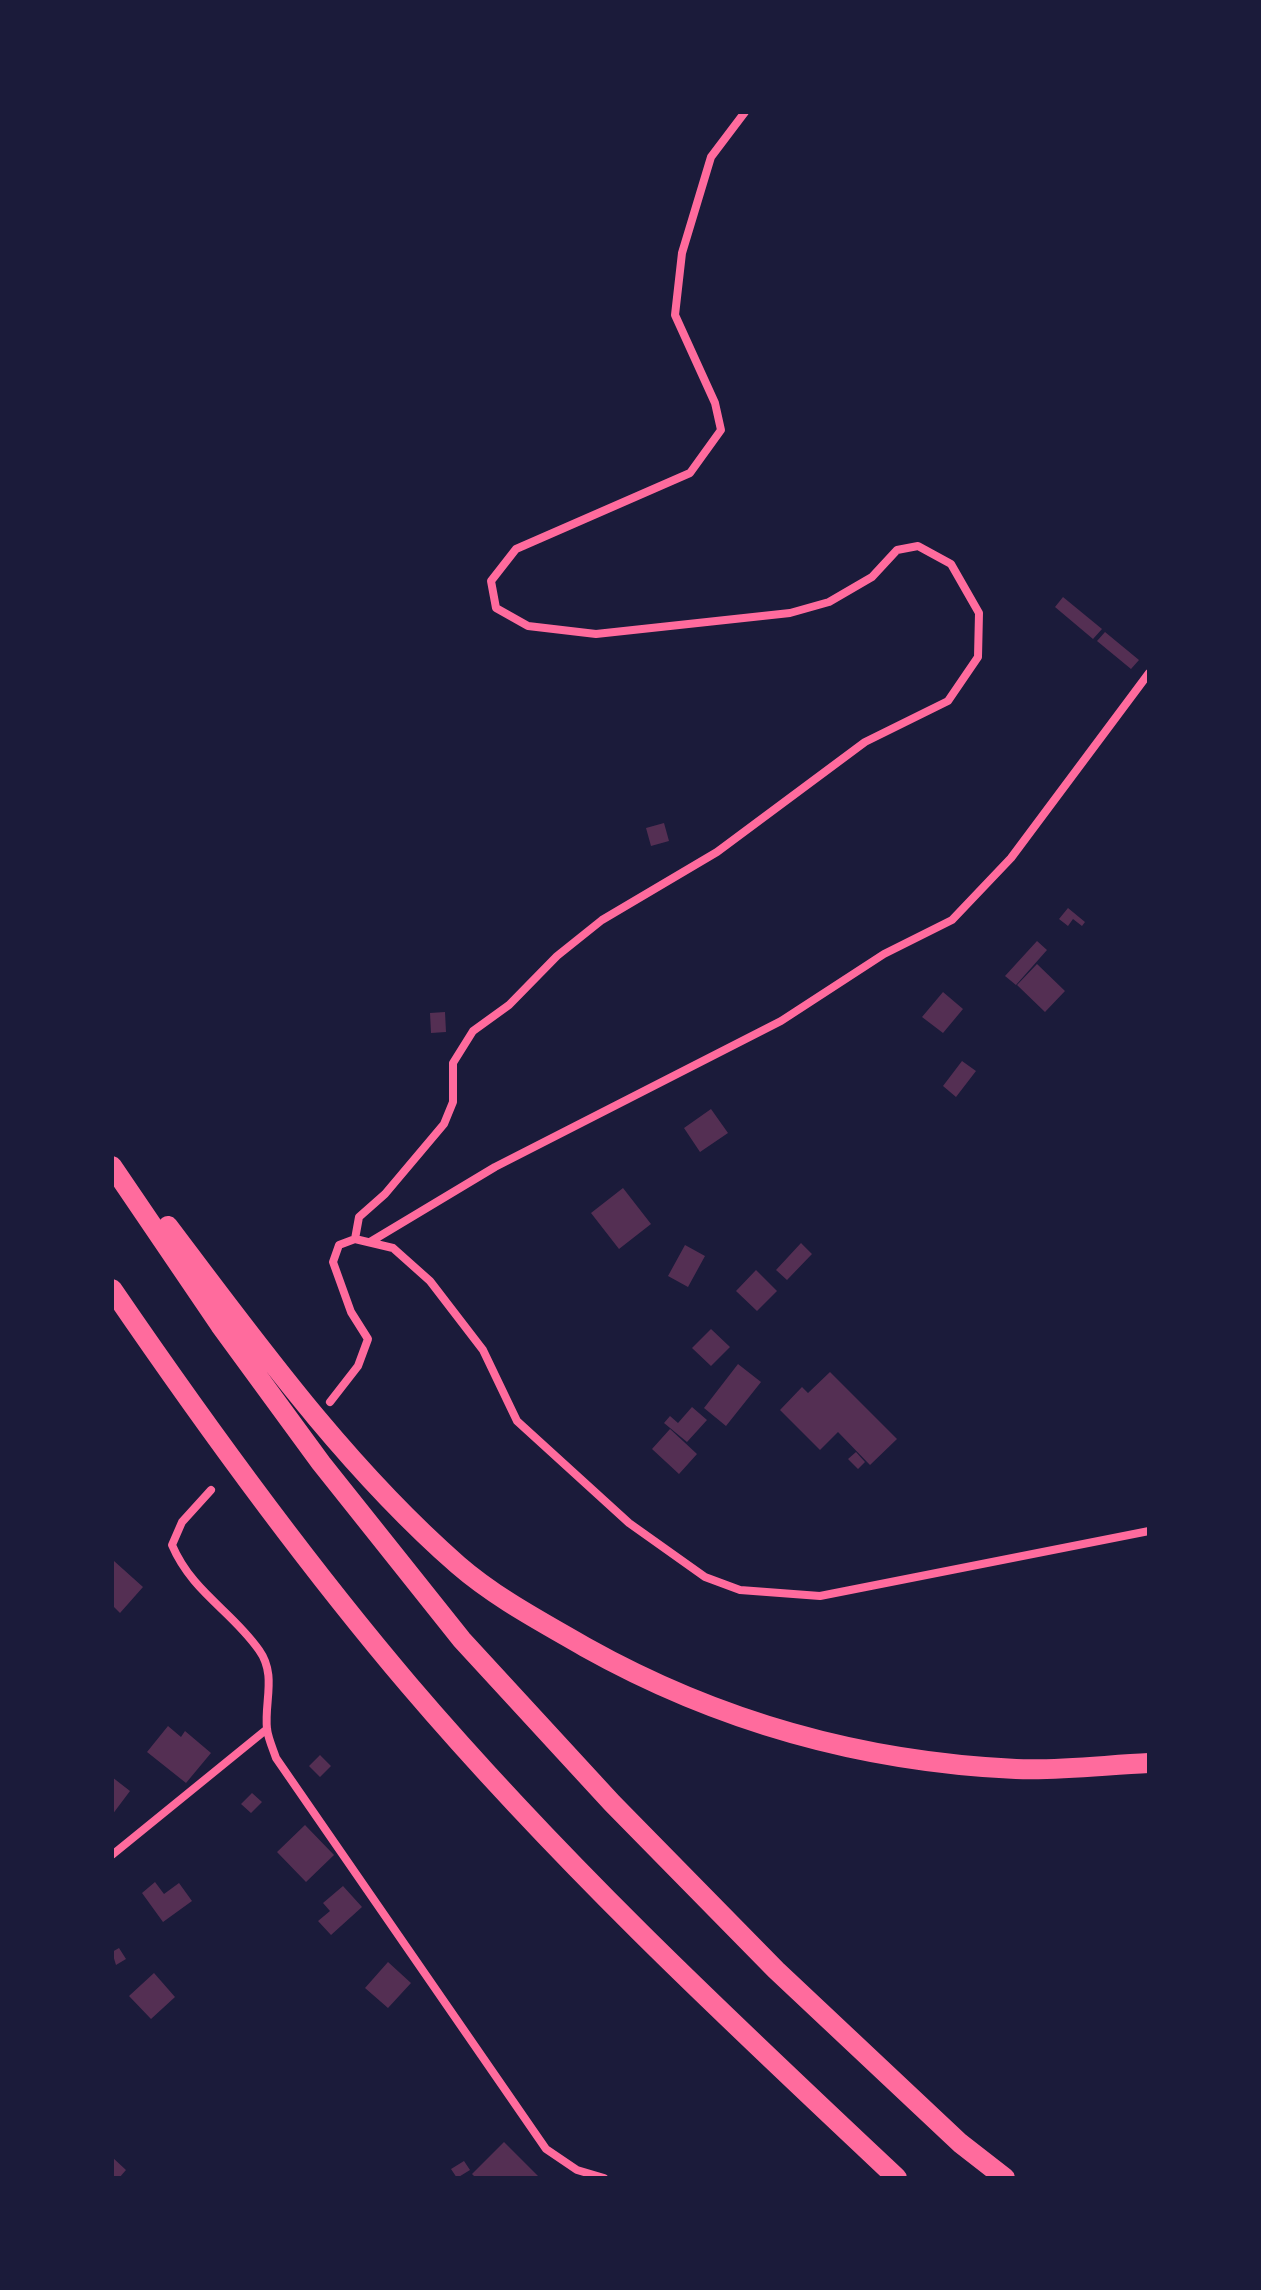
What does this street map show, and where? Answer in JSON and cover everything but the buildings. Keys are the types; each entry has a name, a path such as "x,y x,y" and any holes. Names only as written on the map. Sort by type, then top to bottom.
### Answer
{"highway":[{"path":"112,1150 225,1301 340,1444 460,1566 532,1617 628,1671 728,1715 823,1744 920,1761 1019,1769 1149,1763"},
{"path":"112,1166 220,1325 321,1463 462,1640 612,1803 776,1970 960,2143 1005,2178"},
{"path":"112,1289 266,1505 409,1685 562,1851 728,2020 897,2178"}],"street":[{"path":"355,1239 359,1217 385,1194 444,1124 453,1102 453,1063 473,1031 509,1005 557,956 602,920 717,852 865,742 948,701 978,657 979,613 951,564 918,546 897,550 872,577 829,602 790,613 596,634 528,626 496,608 491,581 516,549 690,473 721,430 715,403 675,315 682,253 711,157 745,112"},
{"path":"370,1242 495,1167 781,1021 884,954 952,920 1011,858 1149,673"},
{"path":"330,1402 358,1366 368,1339 351,1312 333,1262 339,1245 355,1239 393,1248 430,1281 483,1350 517,1421 629,1523 705,1577 740,1590 820,1596 1149,1531"},
{"path":"211,1490 182,1522 172,1545 180,1564 207,1597 260,1650 268,1669 267,1729 276,1758 546,2149 577,2170 604,2178"},
{"path":"112,1855 267,1729"},
{"path":"569,2178 577,2170"}]}
